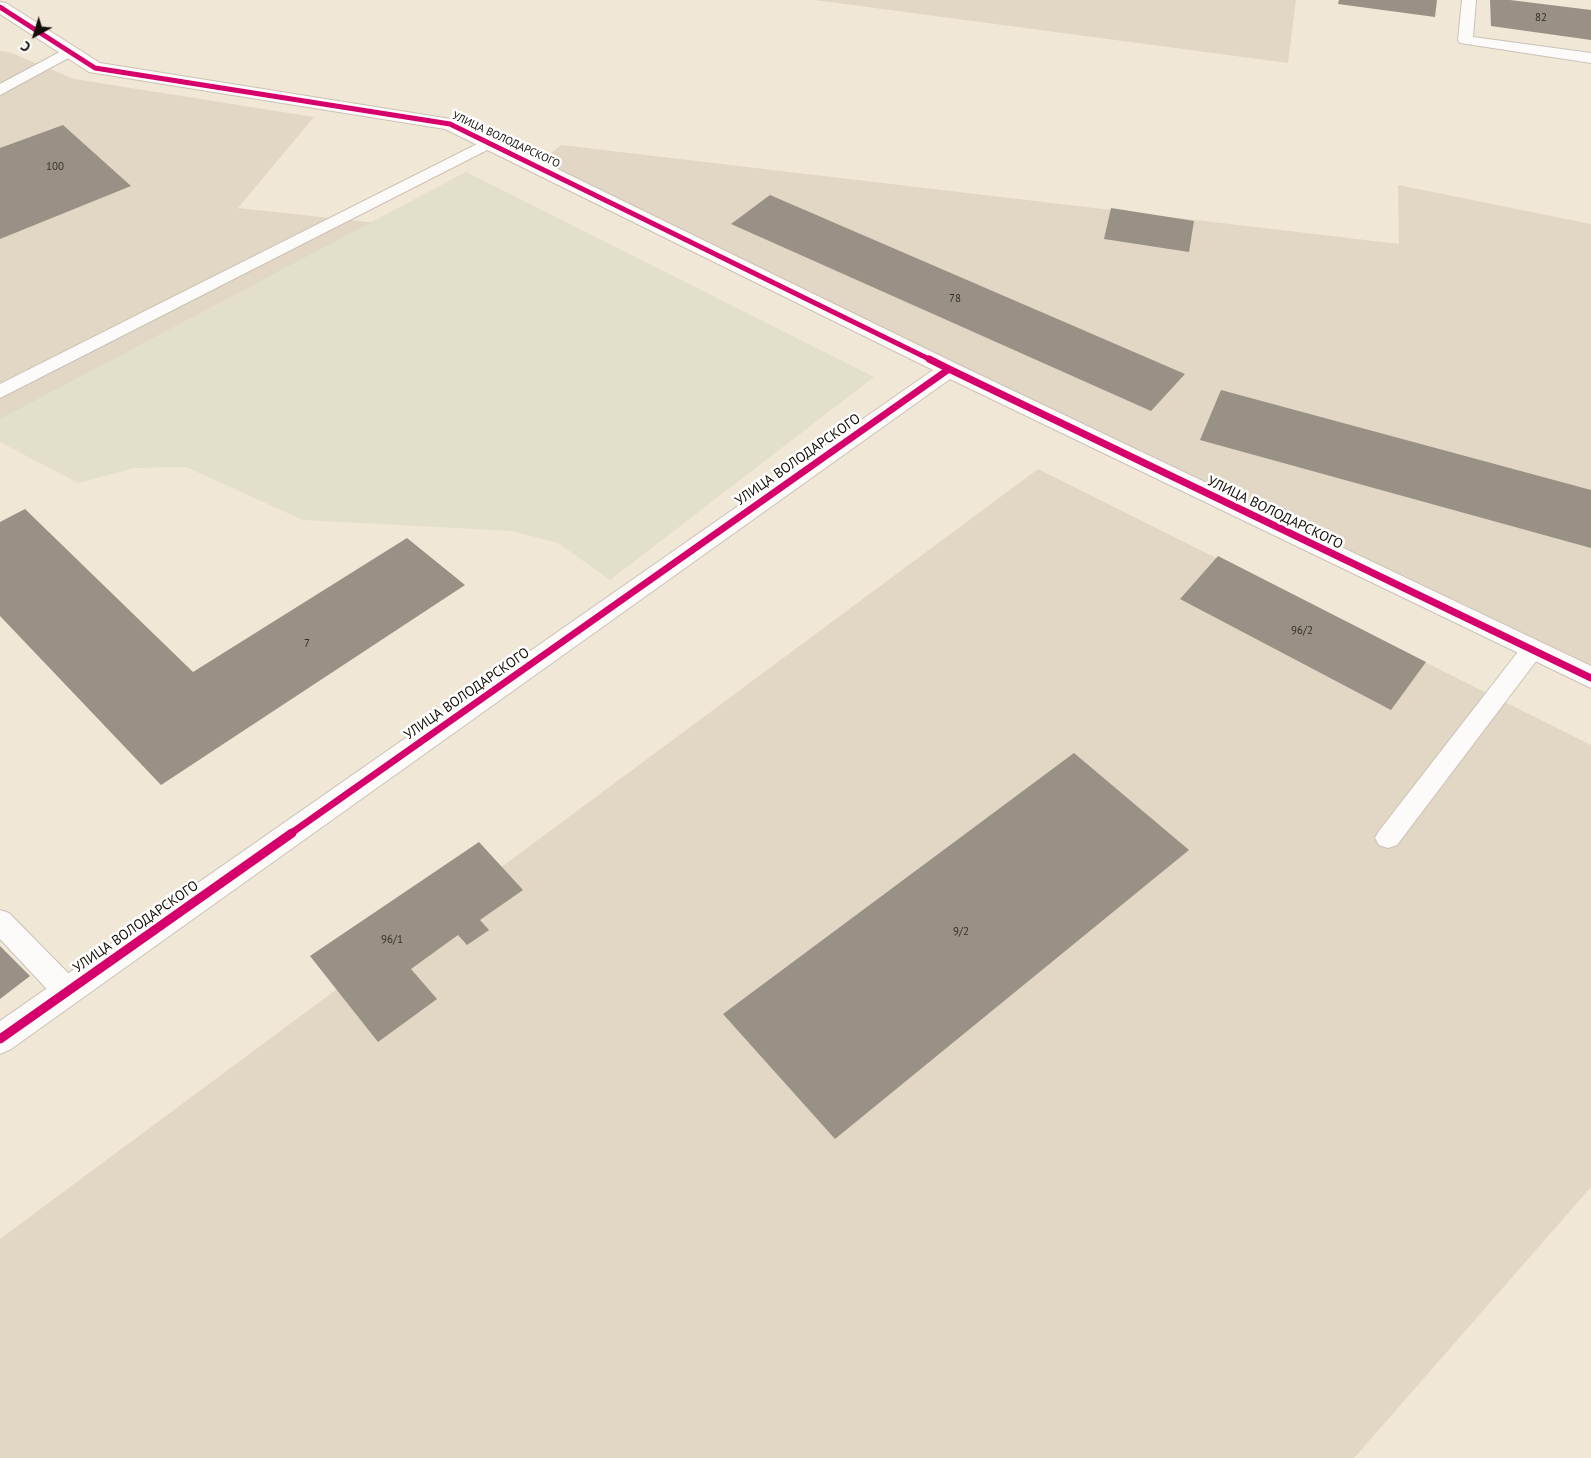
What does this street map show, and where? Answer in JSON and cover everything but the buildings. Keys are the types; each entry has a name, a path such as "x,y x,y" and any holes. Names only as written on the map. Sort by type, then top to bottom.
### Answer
{"street":[{"name":"УЛИЦА ВОЛОДАРСКОГО","path":"0,7 95,68 450,124 949,369 1591,678"},
{"name":"УЛИЦА ВОЛОДАРСКОГО","path":"0,1040 949,369"}],"lane":[{"path":"1469,0 1465,40 1591,58"},
{"path":"0,90 69,52"},
{"path":"0,392 489,143"},
{"path":"1388,838 1532,650"},
{"path":"0,921 67,991"}],"shaded area":[{"path":"815,0 1296,0 1288,63"},
{"path":"0,51 9,52 74,79 314,117 238,208 404,226 0,437"},
{"path":"561,145 1399,244 1398,185 1591,224 1591,674 539,163"},
{"path":"466,172 874,377 610,580 558,543 512,531 303,520 186,467 134,468 78,483 0,442 0,419"},
{"path":"1038,469 1591,745 1591,1187 1354,1458 0,1458 0,1239"}],"cycle path":[{"path":"0,7 95,68 450,124 949,369 0,1039"},
{"path":"949,369 1591,678"}]}
